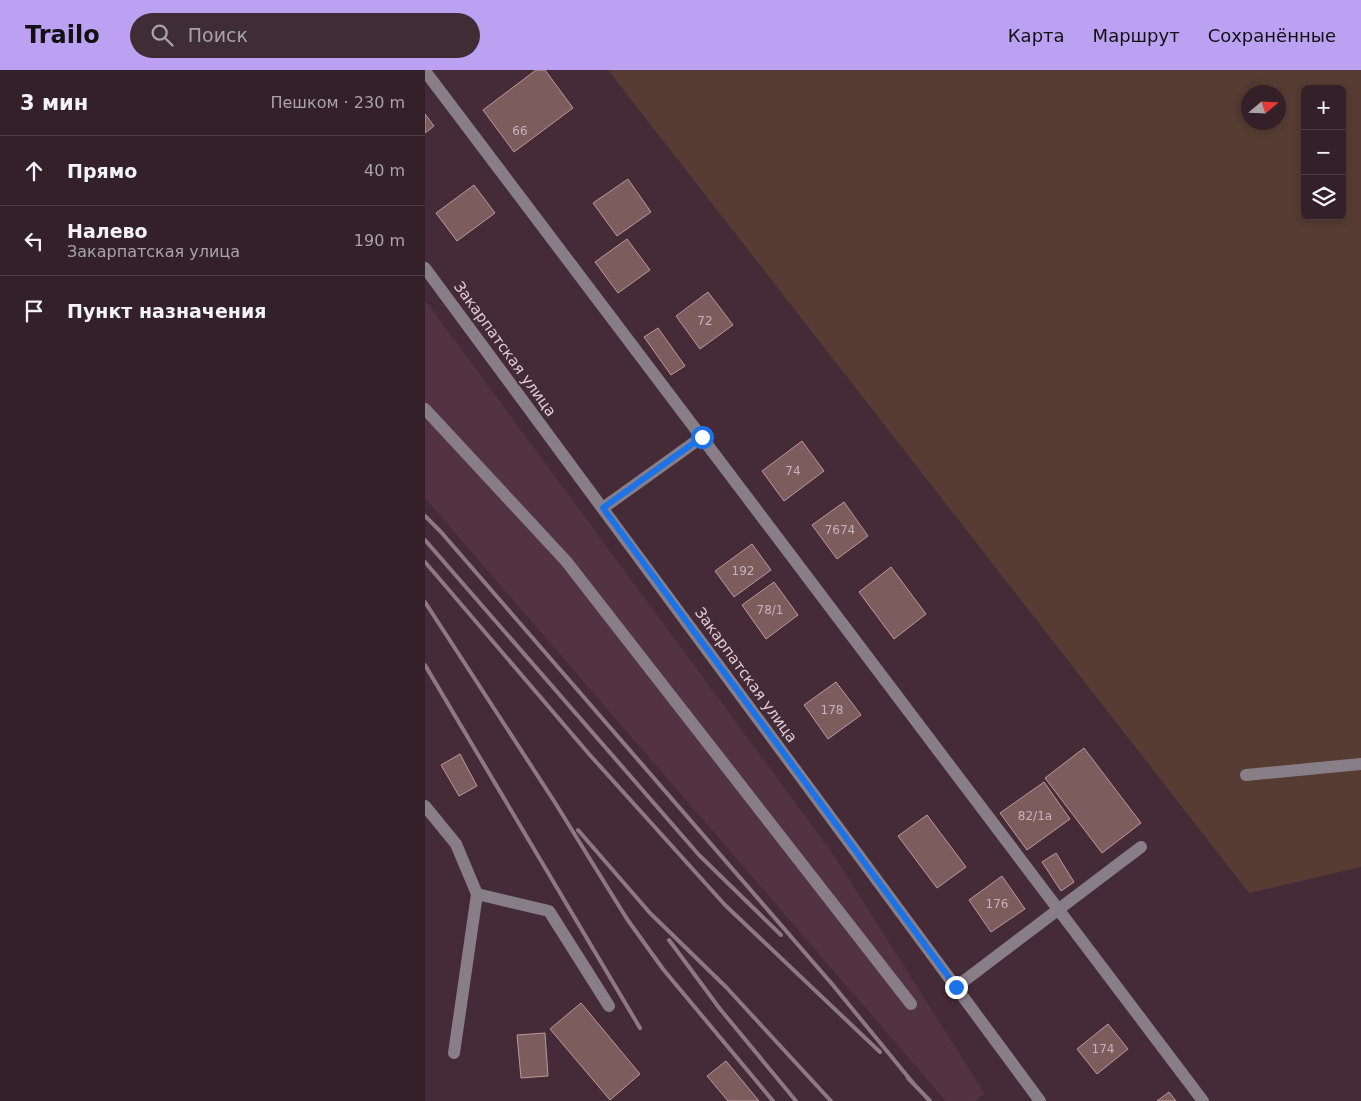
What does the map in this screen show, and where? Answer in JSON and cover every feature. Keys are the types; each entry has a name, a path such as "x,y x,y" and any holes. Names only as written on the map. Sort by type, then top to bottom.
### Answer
{"street":[{"path":"425,71 1203,1101"},
{"name":"Закарпатская улица","path":"425,268 1040,1101"},
{"path":"425,409 566,560 911,1004"},
{"path":"603,508 702,437"},
{"path":"1246,775 1361,764"},
{"path":"425,806 456,844 477,894 454,1053"},
{"path":"956,987 1141,847"},
{"path":"477,894 549,911 609,1006"}],"shaded area":[{"path":"608,70 1361,70 1361,867 1249,893"},
{"path":"425,300 833,854 985,1094 975,1101 946,1101 425,498"}],"building":[{"path":"536,70 545,70 573,108 514,152 483,110"},
{"path":"425,114 434,126 425,133"},
{"path":"628,179 651,212 617,236 593,203"},
{"path":"474,185 495,213 457,241 436,213"},
{"path":"627,239 650,270 618,293 595,262"},
{"path":"708,292 733,325 700,349 676,316"},
{"path":"658,328 685,366 671,375 644,337"},
{"path":"802,441 824,471 784,501 762,471"},
{"path":"844,502 868,536 837,559 812,525"},
{"path":"752,544 771,570 734,597 715,571"},
{"path":"891,567 926,614 894,639 859,592"},
{"path":"774,582 798,615 766,639 742,605"},
{"path":"836,682 861,715 828,739 804,705"},
{"path":"1084,748 1141,823 1102,853 1045,778"},
{"path":"460,754 477,786 459,796 441,765"},
{"path":"1044,782 1070,819 1027,850 1000,813"},
{"path":"927,815 966,867 937,888 898,836"},
{"path":"1056,853 1074,882 1061,891 1042,862"},
{"path":"1002,876 1025,909 991,932 969,900"},
{"path":"581,1003 640,1074 610,1100 550,1029"},
{"path":"1108,1024 1128,1049 1097,1074 1077,1049"},
{"path":"545,1033 548,1076 521,1078 517,1035"},
{"path":"726,1061 759,1101 728,1101 707,1076"},
{"path":"1169,1092 1176,1101 1157,1101"}],"railway":[{"path":"425,516 441,532 832,984 913,1083"},
{"path":"425,540 699,855 781,935"},
{"path":"425,562 589,754 725,905 880,1052"},
{"path":"425,602 554,801 627,919 663,969 773,1101"},
{"path":"425,665 640,1028"},
{"path":"578,830 650,913 726,987 831,1101"},
{"path":"669,940 720,1009 796,1101"},
{"path":"908,1078 930,1101"}],"route":[{"path":"702,437 603,508 956,987"}]}
